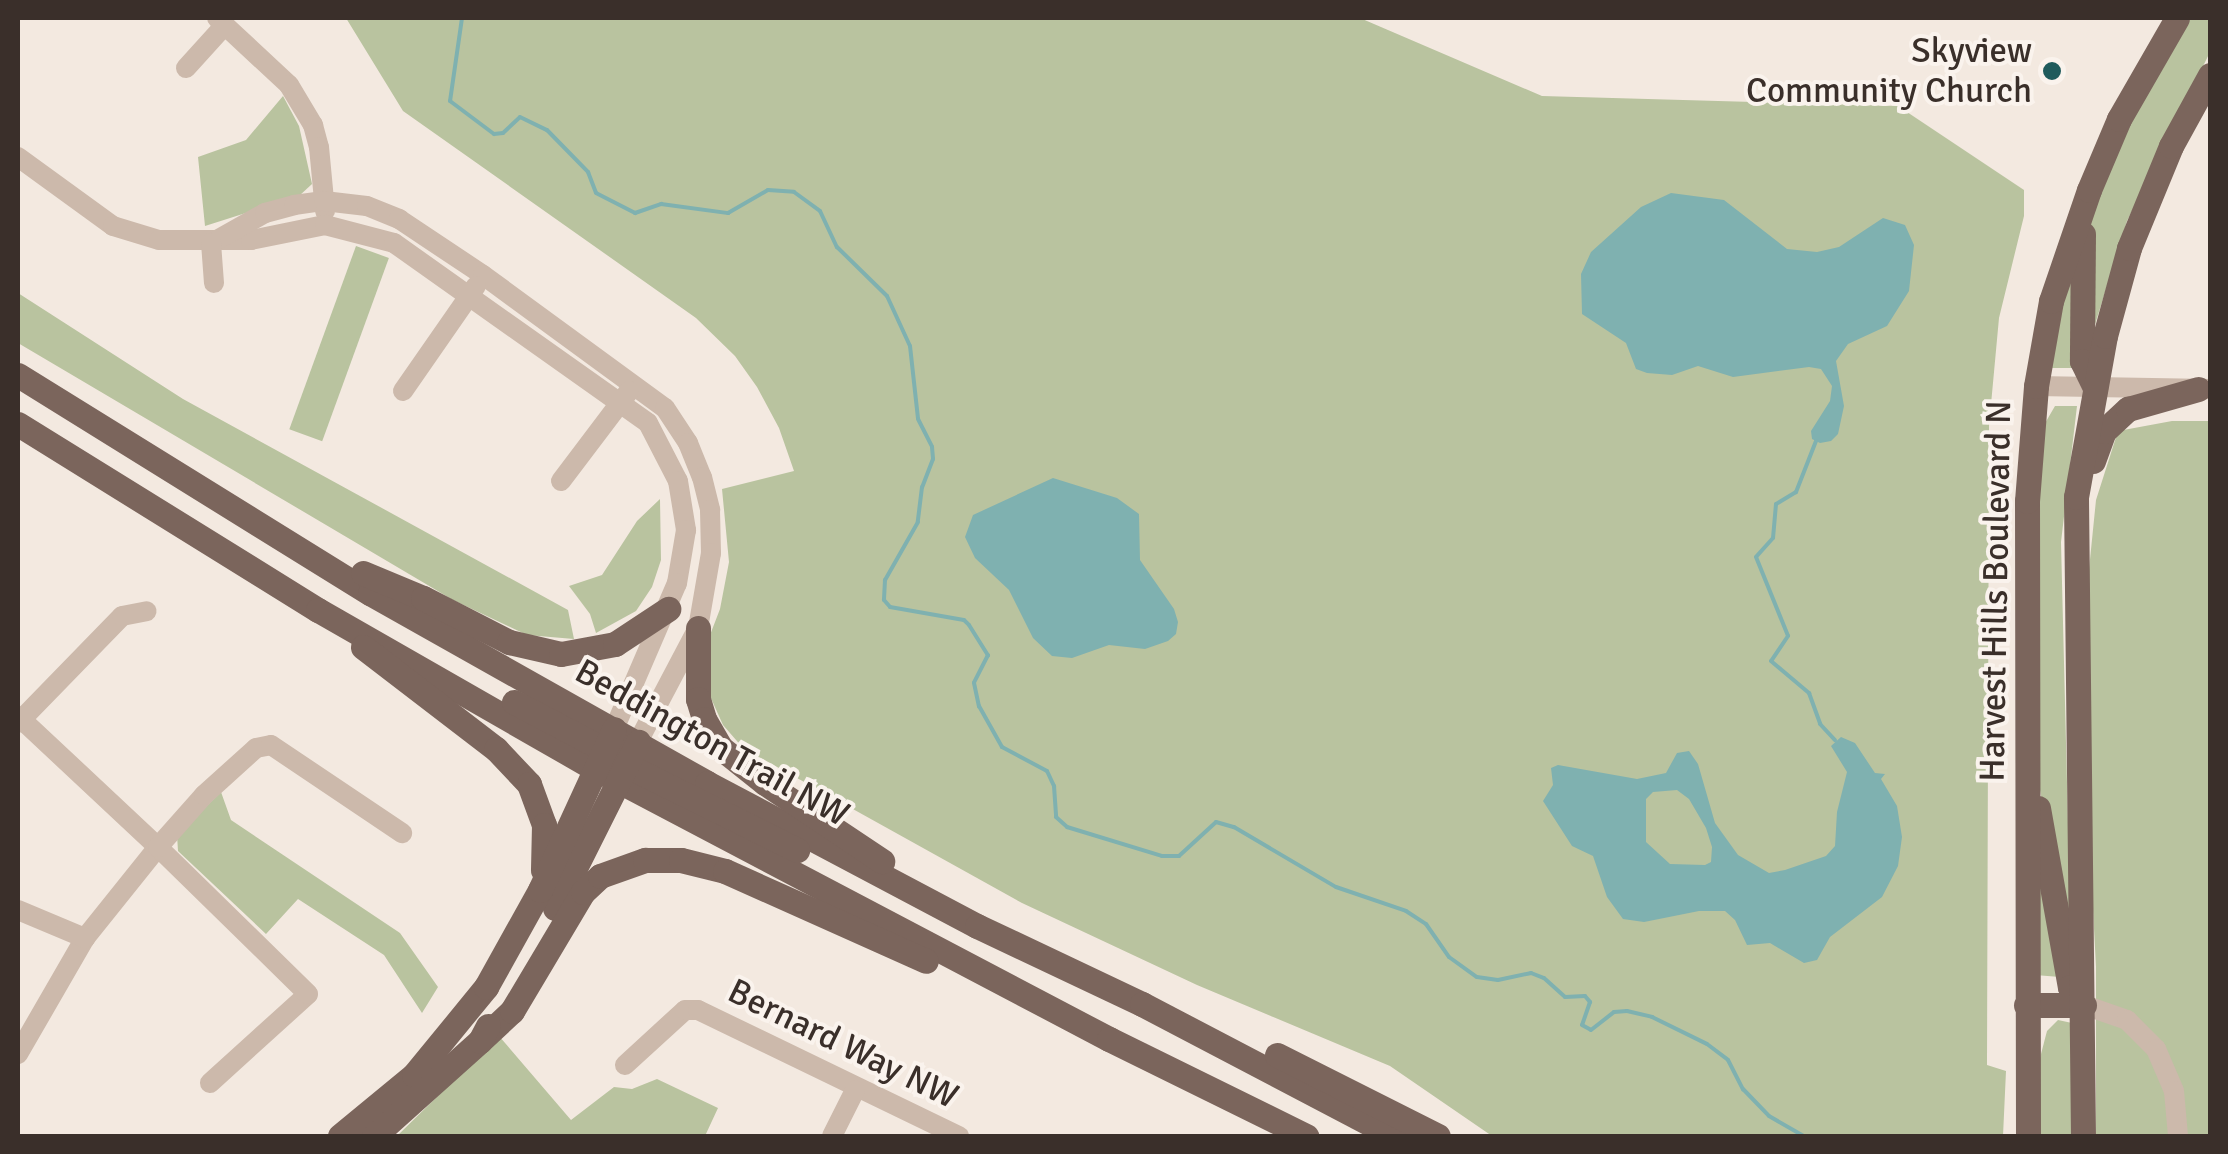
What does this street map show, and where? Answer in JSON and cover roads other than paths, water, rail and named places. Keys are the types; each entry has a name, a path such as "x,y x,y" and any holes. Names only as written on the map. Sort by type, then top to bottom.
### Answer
{"main road":[{"name":"Harvest Hills Boulevard N","path":"2028,1136 2028,463 2036,386 2051,301 2089,190 2119,119 2177,18"},
{"path":"2082,1136 2084,1005 2076,497 2114,295 2148,196 2210,75"},
{"path":"2089,190 2081,254 2080,316 2082,361 2095,388"},
{"name":"Beddington Trail NW","path":"18,375 288,543 605,749 1034,1000 1306,1136"},
{"path":"2075,564 2097,444 2104,431 2128,409 2204,389"},
{"name":"Beddington Trail NW","path":"18,424 318,610 390,649 605,749"},
{"path":"288,543 423,598 508,642 544,652 577,654 602,649 637,632 668,609"},
{"path":"318,610 409,686 496,749 529,784 544,825 540,890"},
{"path":"698,628 690,660 704,719 721,748 765,783 976,926"},
{"path":"2026,735 2070,988 2084,1005"},
{"path":"340,1136 414,1076 460,1024 503,961 605,749 629,763 565,891 480,1041"},
{"name":"Beddington Trail NW","path":"629,763 1142,1004 1394,1136"},
{"path":"374,1136 512,1011 583,892 615,870 662,859 725,871 931,964 1034,1000"},
{"path":"1142,1004 1278,1055 1438,1136"},
{"path":"2026,1005 2084,1005"}],"street":[{"path":"186,68 221,21 289,85 312,125 326,224"},
{"path":"18,157 113,226 159,240 211,243 326,224 394,243 471,294 648,424 678,481 686,530 668,609 605,749"},
{"path":"211,243 264,214 324,200 367,206 399,219 635,384 665,408 688,443 702,477 710,510 712,553 698,628"},
{"path":"211,243 214,283"},
{"path":"404,391 483,275"},
{"path":"561,481 635,384"},
{"path":"2036,386 2204,389"},
{"path":"147,611 122,616 19,719 308,994 210,1083"},
{"path":"629,763 690,660 651,648"},
{"path":"18,1054 85,938 158,848 256,748 271,744 402,833"},
{"path":"18,910 85,938"},
{"path":"2084,1005 2127,1020 2156,1049 2174,1091 2178,1136"},
{"name":"Bernard Way NW","path":"625,1065 686,1010 698,1010 856,1090 959,1136"},
{"path":"832,1136 856,1090"}],"water":[{"path":"1671,193 1724,200 1787,249 1817,252 1839,247 1883,218 1905,225 1914,245 1909,291 1887,326 1848,344 1836,361 1844,406 1838,434 1831,441 1820,443 1812,439 1811,431 1830,401 1832,386 1821,369 1809,367 1733,377 1698,366 1672,375 1647,373 1636,369 1626,343 1582,314 1581,274 1591,252 1641,207"},
{"path":"1053,478 1117,498 1139,514 1140,560 1174,609 1178,622 1176,634 1168,641 1145,649 1109,645 1072,658 1052,656 1033,638 1009,590 975,558 965,537 973,515"},
{"path":"1841,737 1855,743 1875,773 1885,774 1881,779 1897,806 1902,837 1898,866 1882,897 1830,937 1817,960 1804,963 1770,943 1747,945 1735,920 1725,911 1699,911 1644,922 1623,919 1607,897 1593,856 1572,846 1543,801 1553,785 1551,768 1558,765 1637,779 1666,773 1677,753 1689,751 1698,764 1715,823 1738,855 1769,873 1785,870 1826,856 1835,846 1837,812 1847,772 1831,746","holes":["1677,790 1689,799 1712,847 1711,862 1705,865 1670,864 1646,842 1646,799 1653,792"]}],"waterway":[{"path":"462,18 450,101 494,134 503,133 520,117 547,130 588,172 596,193 635,213 661,204 728,213 768,190 794,192 820,211 837,247 887,296 910,346 918,419 932,447 933,459 922,487 918,522 885,580 884,600 890,607 964,620 969,625 988,655 974,683 979,706 1002,747 1047,771 1054,786 1056,817 1067,827 1162,856 1179,856 1216,822 1234,827 1336,887 1406,911 1426,924 1449,957 1477,977 1498,980 1531,973 1544,978 1565,997 1585,996 1590,1002 1582,1025 1591,1030 1614,1012 1627,1011 1652,1017 1707,1044 1728,1060 1743,1089 1769,1116 1803,1136"},
{"path":"1816,441 1796,492 1776,504 1773,538 1756,557 1788,636 1771,661 1809,693 1820,724 1835,740"}],"place":[{"name":"Skyview Community Church","path":"2052,71"}]}
